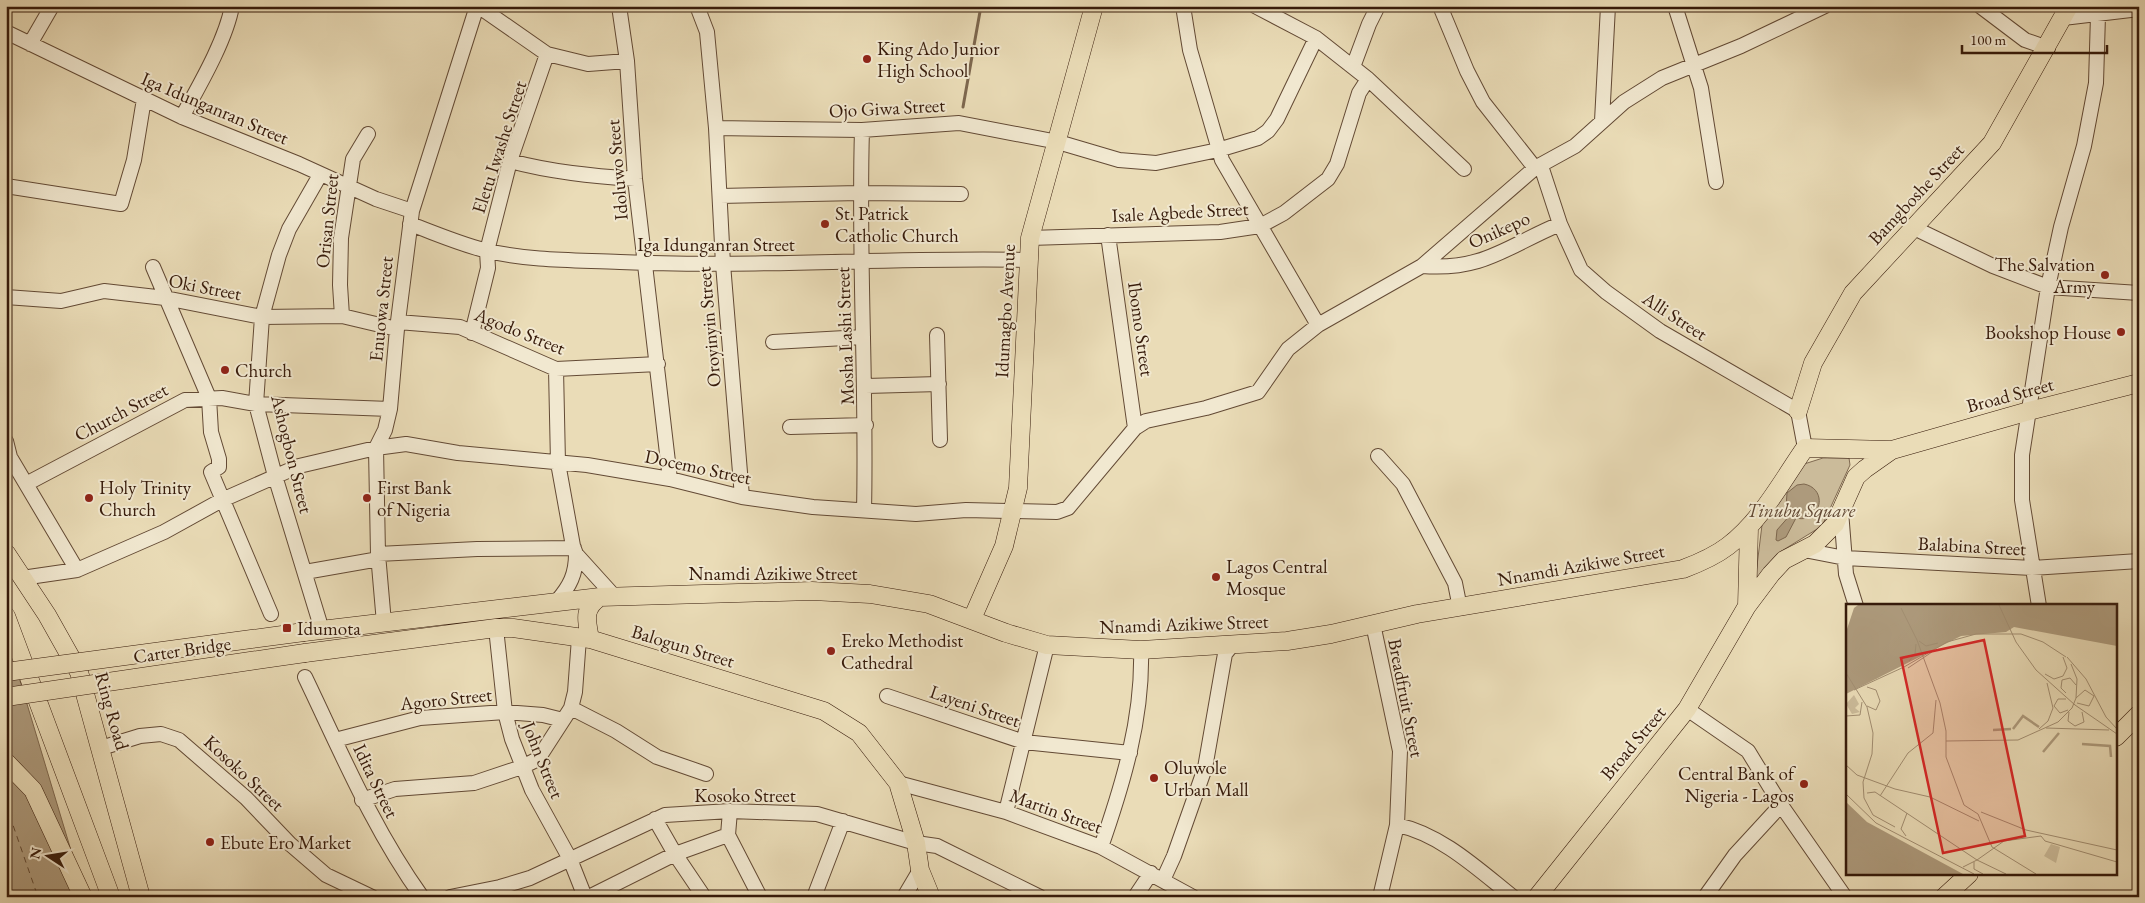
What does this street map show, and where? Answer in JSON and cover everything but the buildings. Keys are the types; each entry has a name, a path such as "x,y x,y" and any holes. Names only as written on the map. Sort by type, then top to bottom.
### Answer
{"main road":[{"name":"Idumagbo Avenue","path":"972,619 1004,546 1018,488 1027,260 1030,238 1040,196 1058,142 1094,6"},
{"name":"Bamgboshe Street","path":"1798,411 1813,363 1853,293 1992,143 2048,48 2066,12"},
{"name":"Broad Street","path":"1805,448 1892,450 2029,411 2139,383"},
{"name":"Nnamdi Azikiwe Street","path":"6,672 304,632 557,601 607,596 812,591 870,594 929,604 1006,633 1047,645 1141,650 1287,641 1331,634 1417,614 1683,569 1706,560 1728,547 1748,528 1805,448"},
{"name":"Broad Street","path":"1537,897 1687,709 1747,606 1770,574 1784,560 1804,550 1824,536 1835,524 1856,477 1892,450"},
{"name":"Broad Street","path":"1747,606 1748,528"},
{"name":"Ring Road","path":"6,554 48,615 79,672 141,897"},
{"path":"584,638 586,613 591,604 607,596"},
{"path":"6,616 110,893"},
{"name":"Balogun Street","path":"305,653 496,628 513,628 584,638 824,711 859,733 898,783 916,843 920,870 931,897"},
{"name":"Carter Bridge","path":"6,697 305,653"},
{"path":"2118,735 2139,714"},
{"path":"6,762 33,790 83,897"},
{"path":"1944,897 1967,876"}],"street":[{"path":"30,44 52,6"},
{"path":"182,117 230,17 232,6"},
{"path":"477,6 547,54 588,64 627,62"},
{"name":"Enuowa Street","path":"384,623 379,556 376,448 385,430 390,409 397,326 411,217 477,6"},
{"name":"Idoluwo Steet","path":"619,6 627,62 635,178 644,263 658,364 670,479"},
{"name":"Oroyinyin Street","path":"697,6 707,32 716,128 723,264 742,497"},
{"path":"1183,6 1190,50 1218,150 1318,325"},
{"path":"1255,6 1278,11 1316,38 1368,79 1464,170"},
{"path":"1353,68 1369,24 1378,6"},
{"path":"1440,6 1467,71 1483,102 1538,167"},
{"path":"1602,121 1608,6"},
{"path":"1675,6 1706,113 1716,182"},
{"path":"1135,428 1146,421 1206,408 1258,392 1288,349 1318,325 1422,266 1538,167 1575,146 1624,102 1662,78 1741,46 1825,6"},
{"path":"1980,6 2025,40 2048,48"},
{"path":"2066,12 2098,15 2139,9"},
{"path":"2039,604 2022,500 2022,455 2048,287 2061,227 2084,146 2096,83 2098,15"},
{"name":"Iga Idunganran Street","path":"6,32 182,117 299,164 487,251 523,258 644,263 723,264 967,259 1027,260"},
{"name":"Ojo Giwa Street","path":"716,128 862,130 959,123 1058,142 1120,160 1156,163 1218,150 1258,138 1268,131 1277,119 1316,38"},
{"name":"Eletu Iwashe Street","path":"472,333 488,268 487,251 510,161 547,54"},
{"name":"Isale Agbede Street","path":"1030,238 1220,232 1260,226 1284,213 1328,179 1337,164 1360,93 1368,79"},
{"path":"6,186 121,204 134,160 144,99"},
{"name":"Mosha Lashi Street","path":"862,130 860,193 861,262 866,386 864,510"},
{"name":"Orisan Street","path":"342,316 340,285 341,238 353,159 368,134"},
{"path":"510,161 538,169 572,174 635,178"},
{"name":"Alli Street","path":"1538,167 1560,224 1581,270 1606,292 1660,331 1798,411"},
{"name":"Ashogbon Street","path":"320,175 289,229 279,255 262,317 256,404 275,476 322,630"},
{"path":"720,196 860,193 961,194"},
{"name":"Onikepo","path":"1422,266 1444,268 1464,266 1486,259 1560,224"},
{"path":"1914,228 1993,266 2048,287 2139,292"},
{"name":"Ibomo Street","path":"1108,235 1135,428"},
{"path":"153,266 209,398 211,432 219,459 219,467 211,472 271,614"},
{"name":"Oki Street","path":"6,297 61,302 104,291 165,298 262,317 342,316 397,326"},
{"name":"Agodo Street","path":"397,326 460,327 556,369 658,364"},
{"path":"937,335 940,440"},
{"path":"773,342 863,337"},
{"path":"556,369 558,463 575,551 574,576 567,589 557,601"},
{"path":"866,386 939,384"},
{"name":"Church Street","path":"26,484 185,400 209,398 256,404 390,409"},
{"path":"1798,411 1805,448"},
{"path":"790,427 866,425"},
{"name":"Docemo Street","path":"22,578 38,578 77,570 164,532 222,500 299,466 376,448 406,444 458,453 587,465 670,479 742,497 813,507 916,514 966,510 1057,512 1068,508 1135,428"},
{"path":"6,441 10,457 77,570"},
{"path":"1378,456 1403,484 1455,584 1460,608"},
{"path":"1841,511 1846,574 1855,604"},
{"path":"305,572 379,556 477,549 575,551"},
{"name":"Balabina Street","path":"1804,550 1846,558 2032,568 2139,561"},
{"path":"575,551 607,596"},
{"name":"Breadfruit Street","path":"1373,624 1400,751 1397,824 1380,897"},
{"name":"John Street","path":"496,628 504,712 522,767 570,859 587,897"},
{"path":"362,800 395,789 474,783 522,767 538,759 571,708 584,638"},
{"path":"1163,880 1174,856 1205,768 1225,654 1232,644"},
{"path":"1006,812 1047,645"},
{"path":"1101,847 1130,753 1142,676 1141,650"},
{"name":"Idita Street","path":"305,676 362,800 397,862 422,897"},
{"name":"Layeni Street","path":"887,696 1024,742 1130,753"},
{"path":"571,708 616,731 657,757 706,774"},
{"path":"1687,709 1734,739 1748,751 1780,805 1845,897"},
{"name":"Agoro Street","path":"335,740 407,719 504,712 543,715 563,720"},
{"name":"Kosoko Street","path":"101,748 140,736 161,734 179,740 246,798 290,844 326,875 372,897"},
{"name":"Martin Street","path":"898,783 1006,812 1101,847 1192,897"},
{"path":"1705,897 1735,855 1780,805"},
{"path":"730,811 728,835 760,897"},
{"name":"Kosoko Street","path":"450,897 500,887 530,878 665,815 730,811 817,814 916,843 937,846 1040,897"},
{"path":"655,819 675,854 704,897"},
{"path":"814,897 843,821"},
{"path":"1397,824 1411,828 1440,843 1513,897"},
{"path":"587,897 675,854 728,835"},
{"path":"904,897 920,870"},
{"path":"1135,897 1151,873"}],"green space":[{"name":"Tinubu Square","path":"1823,458 1849,458 1850,465 1822,526 1780,552 1755,582 1762,525 1801,465"}],"shaded area":[{"path":"1804,484 1812,487 1817,492 1819,505 1811,516 1796,518 1786,537 1778,541 1776,540 1777,530 1791,514 1786,507 1787,493 1797,485"},
{"path":"6,634 85,897 6,897"}],"waterway":[{"path":"963,107 981,6"}],"ferry route":[{"path":"6,805 38,897"}],"place":[{"name":"King Ado Junior High School","path":"867,59"},
{"name":"St. Patrick Catholic Church","path":"825,224"},
{"name":"The Salvation Army","path":"2105,275"},
{"name":"Bookshop House","path":"2121,332"},
{"name":"Church","path":"225,370"},
{"name":"Holy Trinity Church","path":"89,498"},
{"name":"First Bank of Nigeria","path":"367,498"},
{"name":"Lagos Central Mosque","path":"1216,577"},
{"name":"Idumota","path":"287,628"},
{"name":"Ereko Methodist Cathedral","path":"831,651"},
{"name":"Oluwole Urban Mall","path":"1154,778"},
{"name":"Central Bank of Nigeria - Lagos","path":"1804,784"},
{"name":"Ebute Ero Market","path":"210,842"}]}
